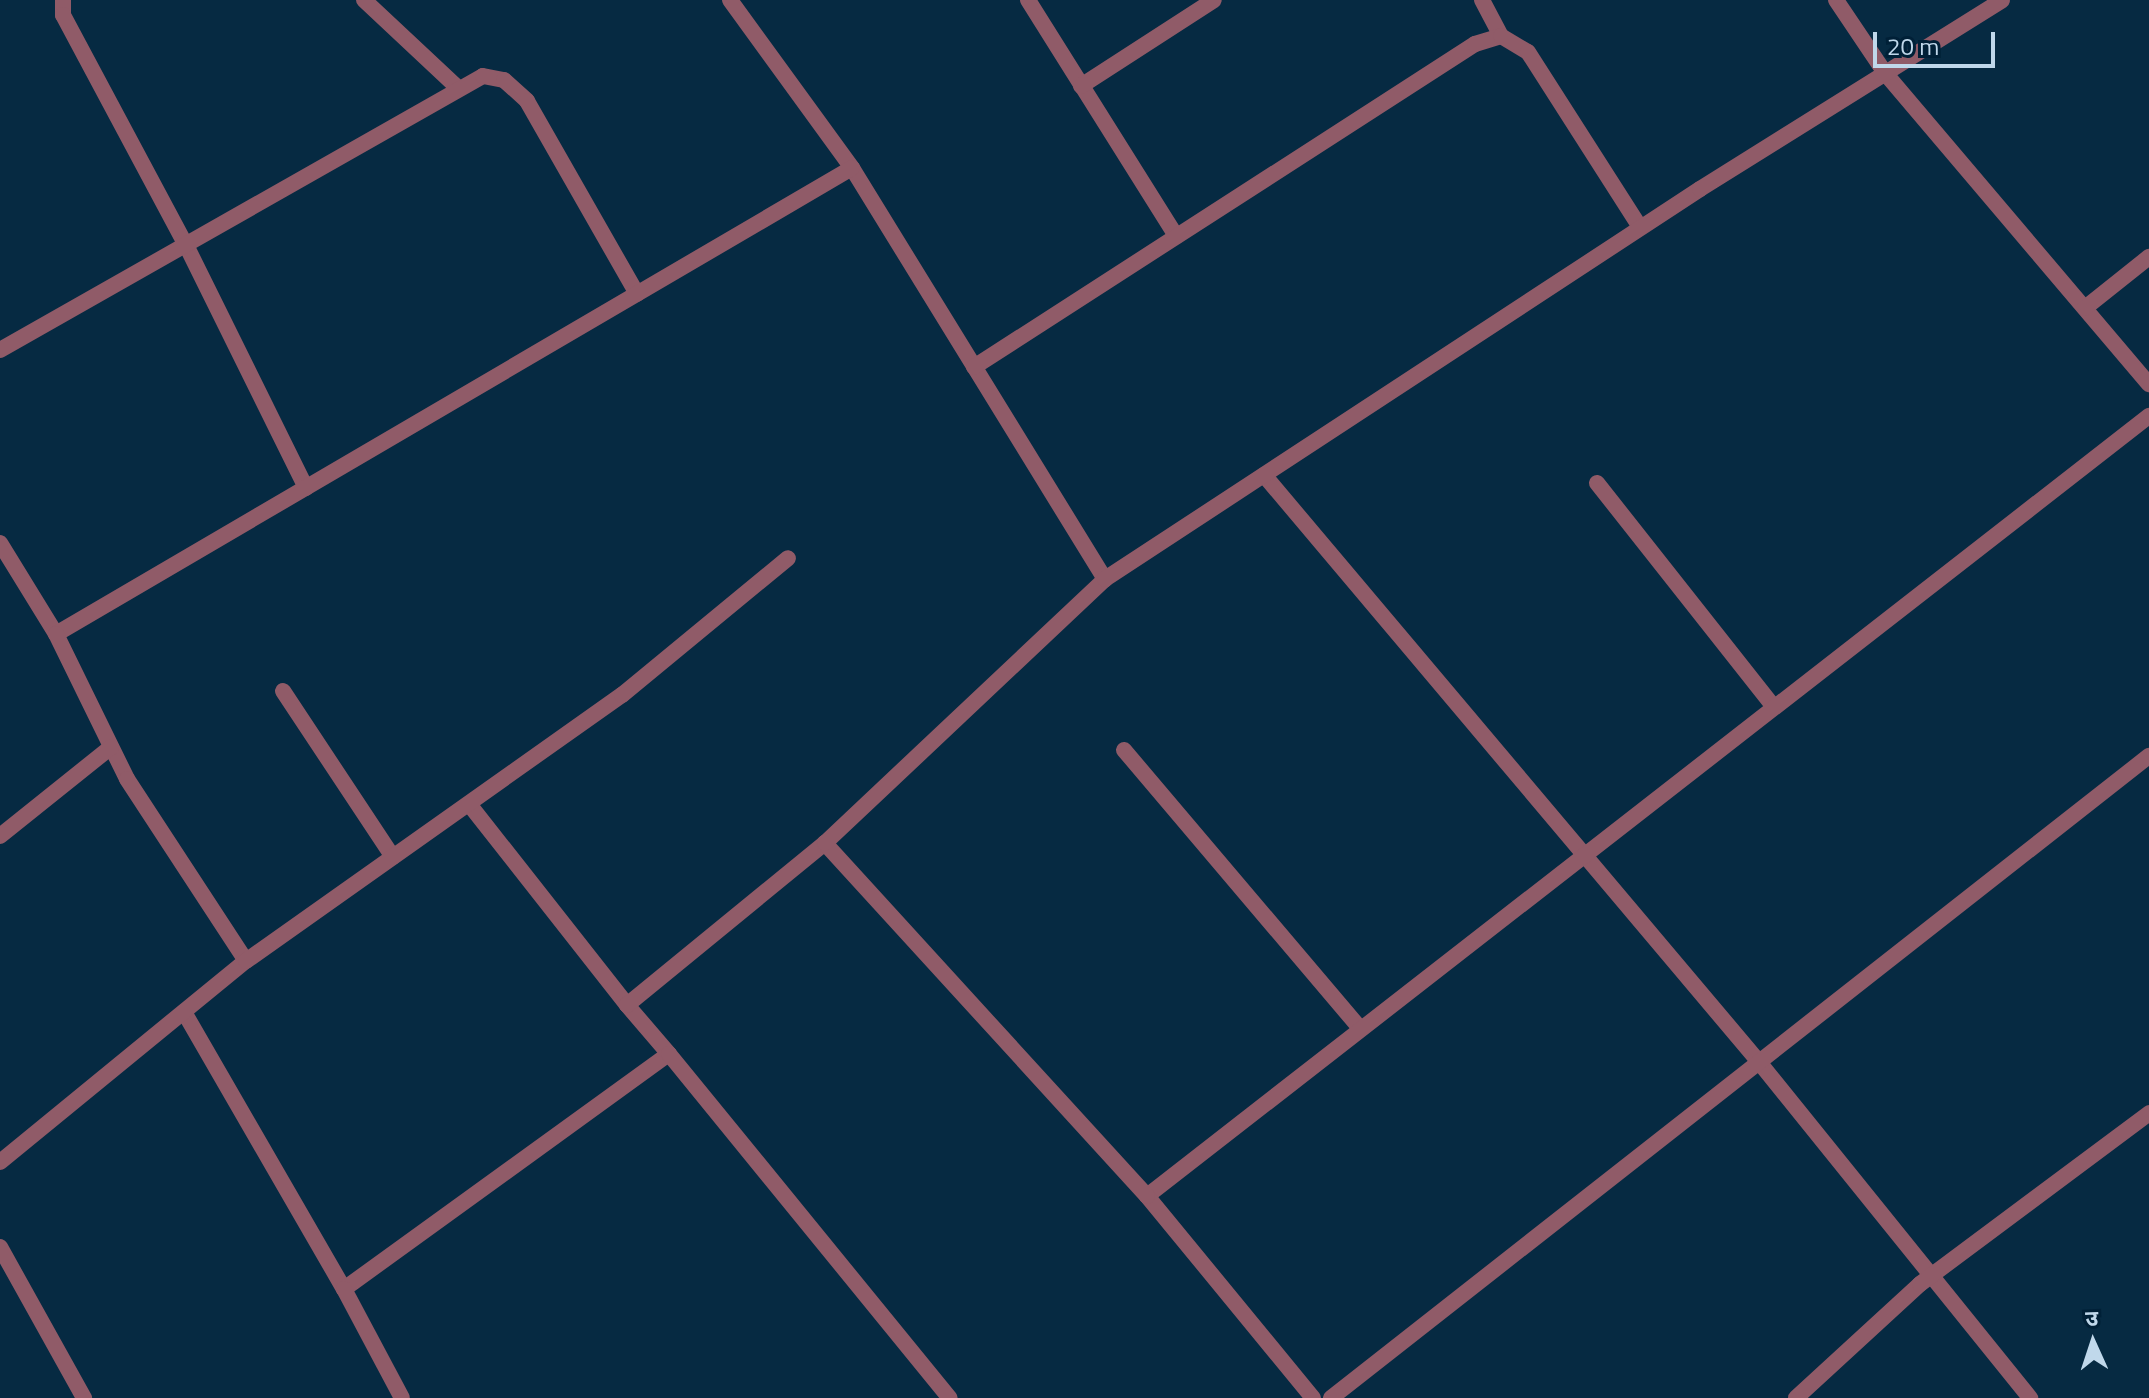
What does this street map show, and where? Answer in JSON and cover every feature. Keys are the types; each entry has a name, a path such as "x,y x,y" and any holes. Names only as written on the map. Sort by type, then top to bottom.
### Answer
{"street":[{"path":"63,0 63,15 186,245 306,488"},
{"path":"364,0 459,89"},
{"path":"730,0 852,168 1105,579"},
{"path":"1028,0 1176,236"},
{"path":"1081,86 1214,0"},
{"path":"1482,0 1501,36 1528,52 1640,227"},
{"path":"1836,0 1885,73 2149,384"},
{"path":"627,1005 825,843 1105,579 1640,227 2002,0"},
{"path":"974,367 1475,44 1501,36"},
{"path":"0,350 483,76 504,80 527,101 637,294"},
{"path":"56,634 852,168"},
{"path":"2085,308 2149,257"},
{"path":"1147,1196 1583,853 2149,416"},
{"path":"1264,475 1759,1062 2030,1398"},
{"path":"1597,483 1773,706"},
{"path":"0,543 56,634 111,747 246,961"},
{"path":"0,1162 246,961 622,695 788,558"},
{"path":"283,691 393,857"},
{"path":"0,836 111,747"},
{"path":"1124,750 1360,1028"},
{"path":"1331,1398 2149,756"},
{"path":"469,804 627,1005 950,1398"},
{"path":"825,843 1147,1196 1313,1398"},
{"path":"184,1012 344,1289 402,1398"},
{"path":"344,1289 669,1054"},
{"path":"1796,1398 1933,1274 2147,1119"},
{"path":"0,1247 84,1398"}]}
